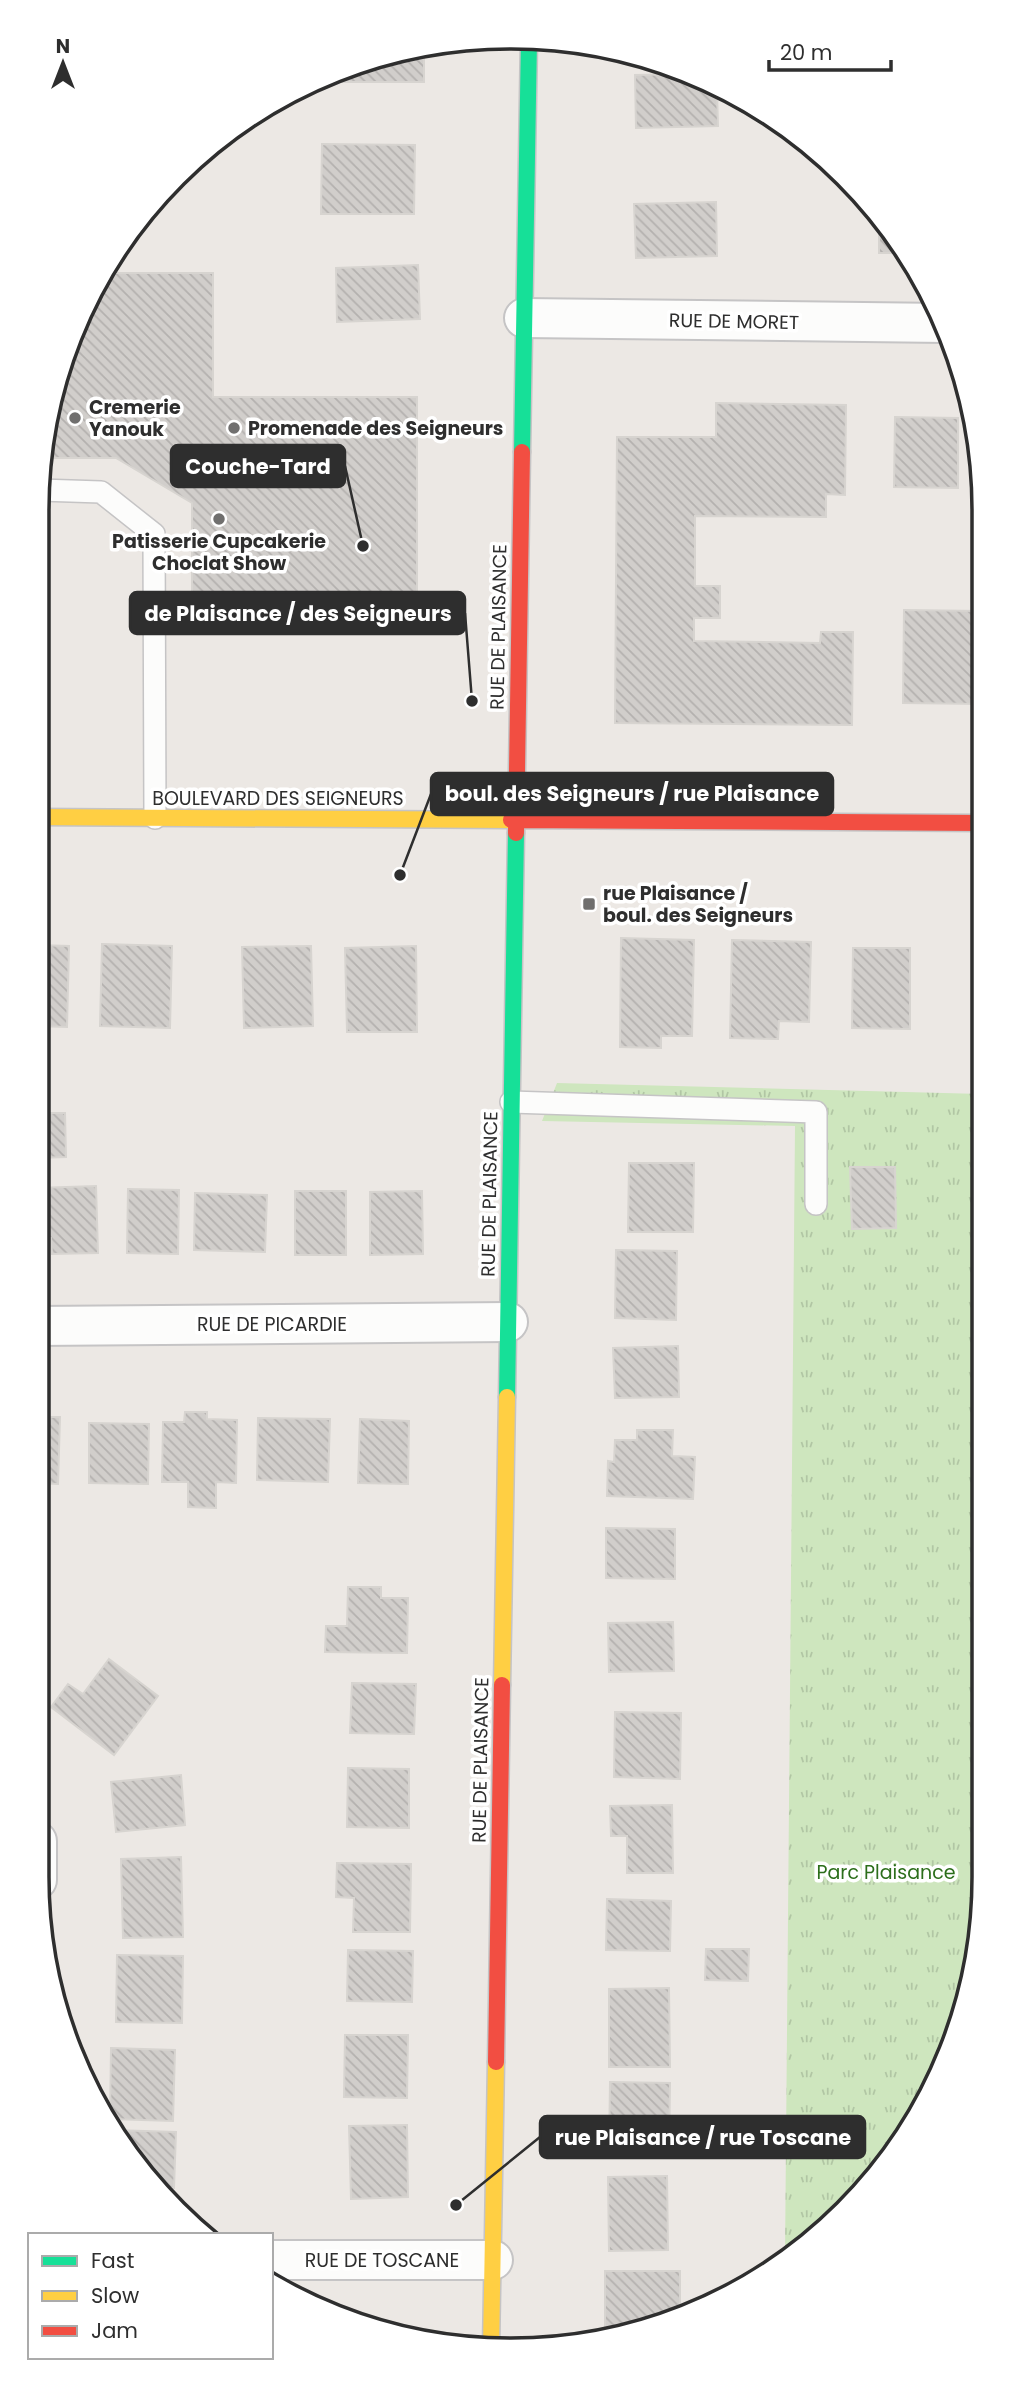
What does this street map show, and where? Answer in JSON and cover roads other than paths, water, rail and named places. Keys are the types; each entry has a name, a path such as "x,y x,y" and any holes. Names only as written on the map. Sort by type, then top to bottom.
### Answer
{"street":[{"name":"RUE DE PLAISANCE","path":"491,2337 529,50"},
{"name":"RUE DE MORET","path":"524,318 932,323"},
{"name":"BOULEVARD DES SEIGNEURS","path":"49,817 972,823"},
{"name":"RUE DE PICARDIE","path":"49,1325 508,1322"},
{"name":"RUE DE TOSCANE","path":"273,2260 493,2260"}],"lane":[{"path":"50,490 101,492 155,534 155,818"},
{"path":"512,1102 816,1112 816,1204"}],"place":[{"name":"Cremerie Yanouk","path":"75,418"},
{"name":"Promenade des Seigneurs","path":"234,428"},
{"name":"Patisserie Cupcakerie Choclat Show","path":"219,519"},
{"name":"Couche-Tard","path":"363,546"},
{"name":"de Plaisance / des Seigneurs","path":"472,701"},
{"name":"boul. des Seigneurs / rue Plaisance","path":"400,875"},
{"name":"rue Plaisance / boul. des Seigneurs","path":"589,904"},
{"name":"rue Plaisance / rue Toscane","path":"456,2205"}],"park label":[{"name":"Parc Plaisance","path":"886,1872"}]}
